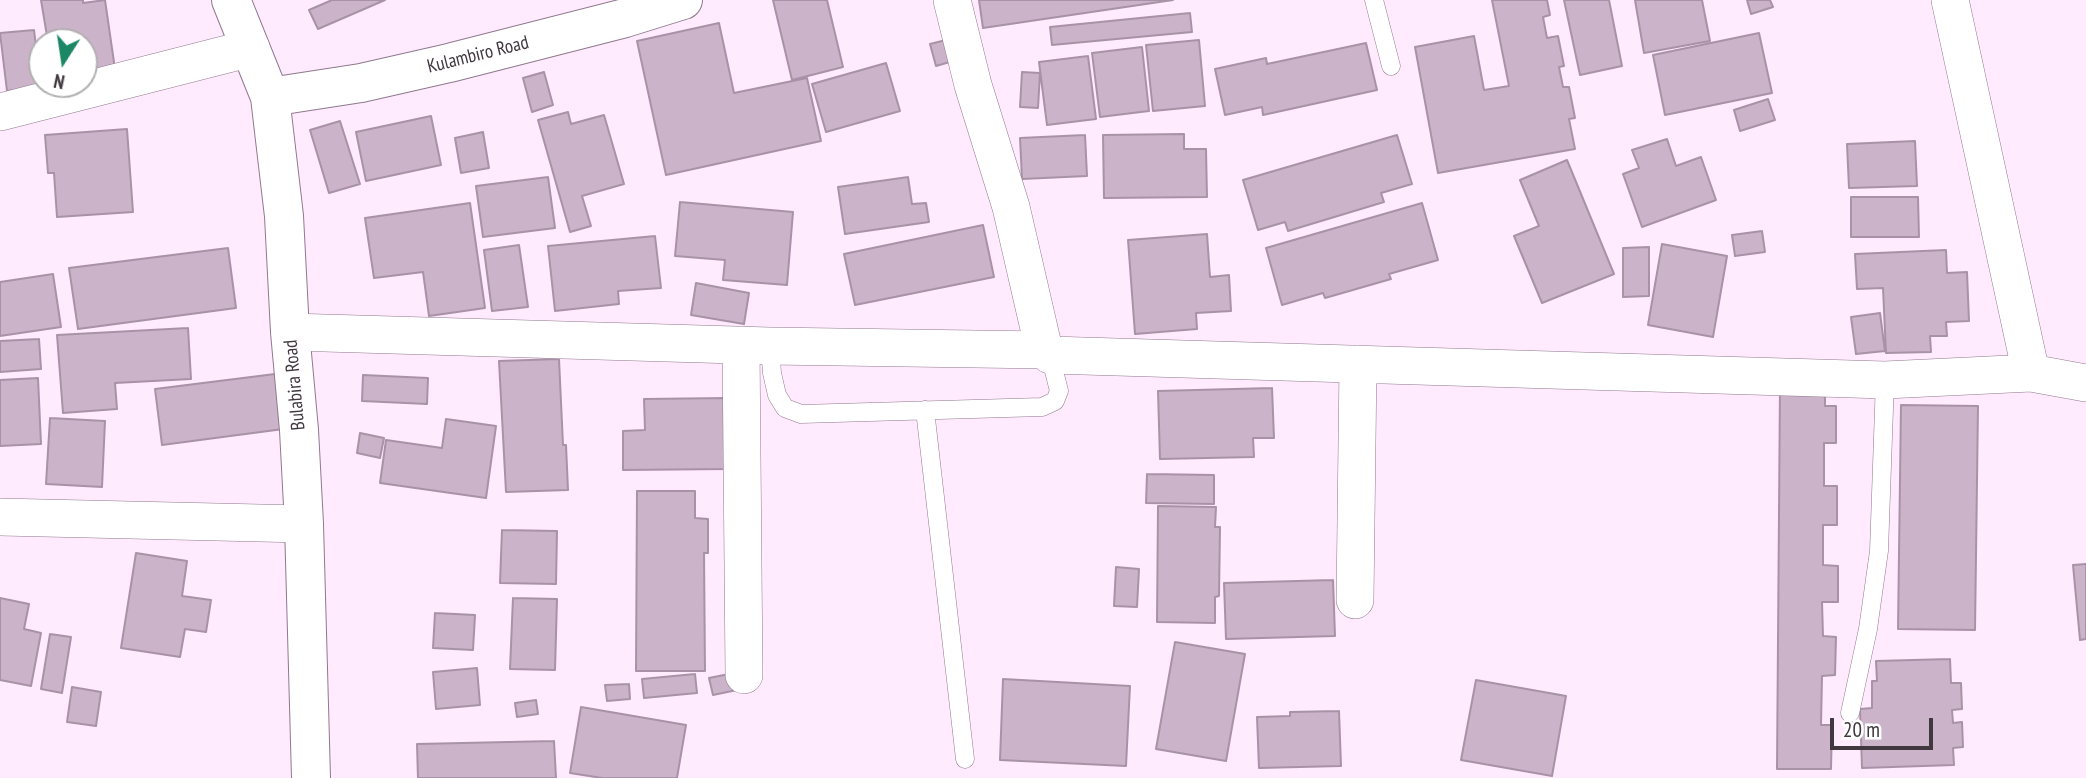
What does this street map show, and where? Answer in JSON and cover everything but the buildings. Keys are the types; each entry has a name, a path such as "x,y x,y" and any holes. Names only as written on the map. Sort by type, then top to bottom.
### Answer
{"street":[{"name":"Bulabira Road","path":"232,0 270,96 284,216 304,524 311,778"},
{"name":"Kulambiro Road","path":"270,96 361,83 449,63 625,18 683,0"},
{"path":"952,0 973,85 1011,207 1047,352"},
{"path":"1950,0 2031,373"},
{"path":"0,112 251,48"},
{"path":"290,332 1047,352 1885,380 2031,373 2086,383"},
{"path":"744,675 755,346"},
{"path":"1355,600 1359,364"},
{"path":"0,517 304,524"}],"lane":[{"path":"1374,0 1391,66"},
{"path":"755,346 785,408 801,414 1042,407 1055,401 1059,391 1047,352"},
{"path":"1850,713 1868,629 1879,551 1885,380"},
{"path":"925,410 965,759"}]}
